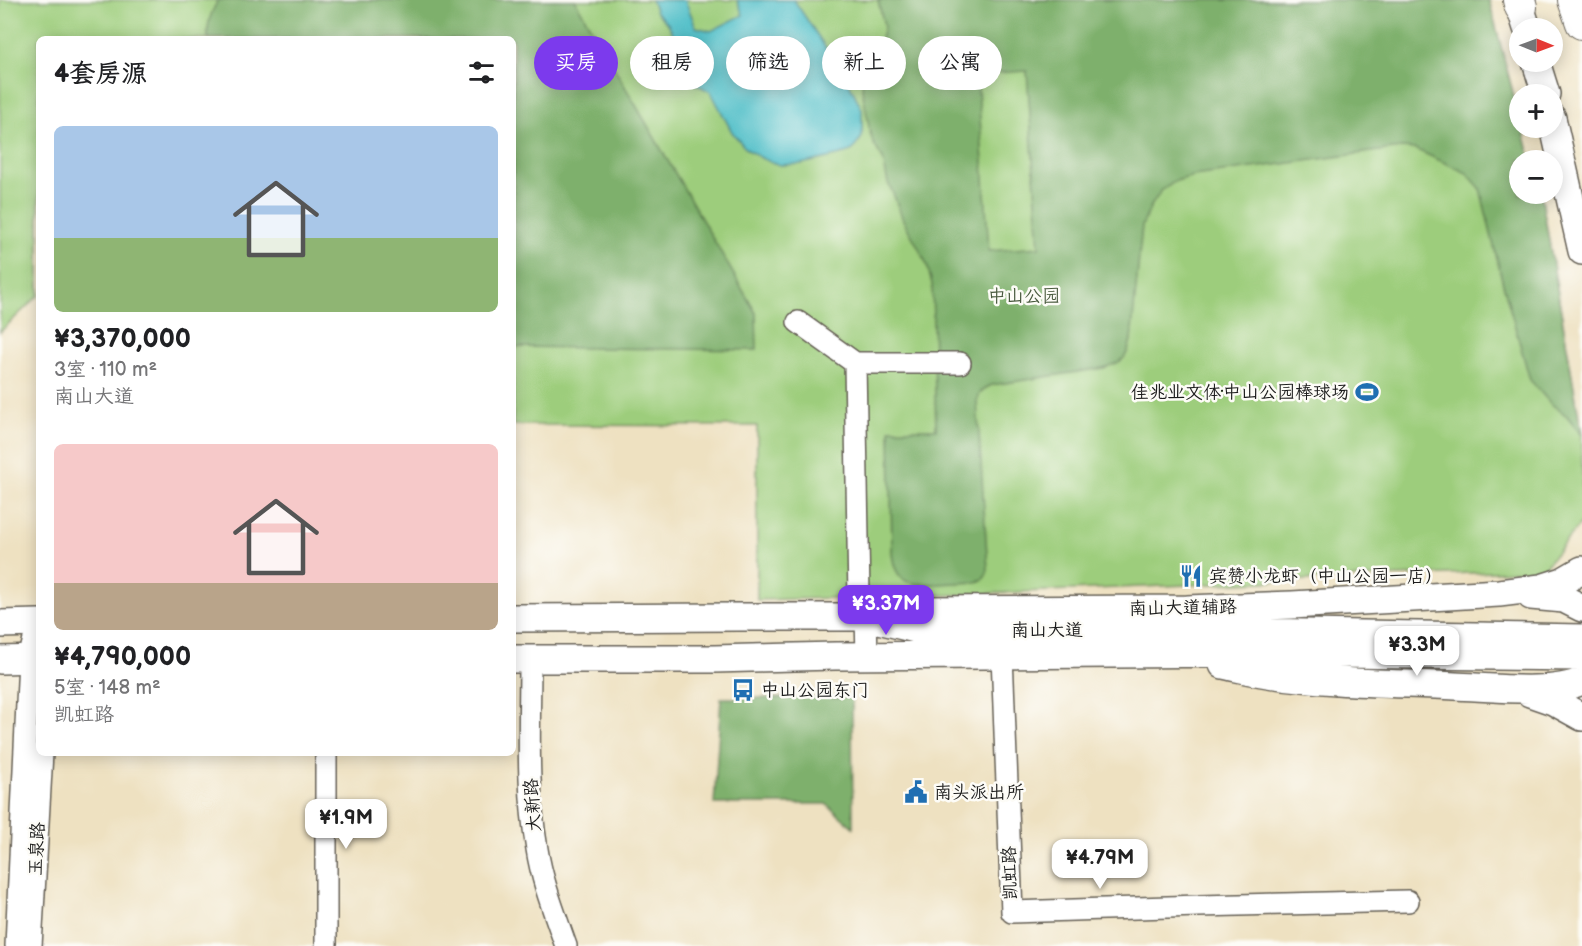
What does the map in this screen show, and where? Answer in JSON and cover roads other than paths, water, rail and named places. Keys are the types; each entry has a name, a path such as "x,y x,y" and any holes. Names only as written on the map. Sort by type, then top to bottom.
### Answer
{"highway":[{"path":"1574,0 1582,23"}],"main road":[{"path":"1557,138 1582,251"},
{"path":"1499,593 1541,588 1563,581 1582,570"},
{"path":"1499,593 1564,599 1582,608"},
{"name":"南山大道辅路","path":"866,617 920,610 1187,609 1499,593"},
{"name":"南山大道","path":"516,618 866,617 920,630 1162,642 1582,638"},
{"path":"0,624 36,624"},
{"path":"1162,642 1268,674 1298,677 1511,689 1566,687 1582,681"},
{"name":"南山大道","path":"521,659 1002,655 1162,642"},
{"name":"南山大道","path":"1253,642 1582,657"},
{"path":"0,660 34,659"},
{"path":"1511,689 1553,701 1582,717"}],"street":[{"path":"798,322 855,363 960,363"},
{"path":"855,363 859,598 866,617 867,656"},
{"name":"凯虹路","path":"1002,655 1012,912 1408,901"},
{"name":"玉泉路","path":"16,946 34,659"},
{"name":"大新路","path":"521,659 532,814 537,849 543,879 566,946"},
{"name":"玉泉路","path":"32,946 42,756"},
{"path":"326,756 326,946"}],"water":[{"path":"651,0 685,0 696,27 711,31 743,15 737,0 794,0 822,42 822,90 852,90 862,109 862,137 853,150 801,164 780,165 763,159 746,149 732,132 711,92 707,90 714,90 714,36 674,36 669,25 656,12"}],"place":[{"name":"佳兆业文体·中山公园棒球场","path":"1367,392"},
{"name":"宾赞小龙虾（中山公园一店）","path":"1191,576"},
{"name":"中山公园东门","path":"743,690"},
{"name":"南头派出所","path":"916,792"}],"park label":[{"name":"中山公园","path":"1024,296"}]}
